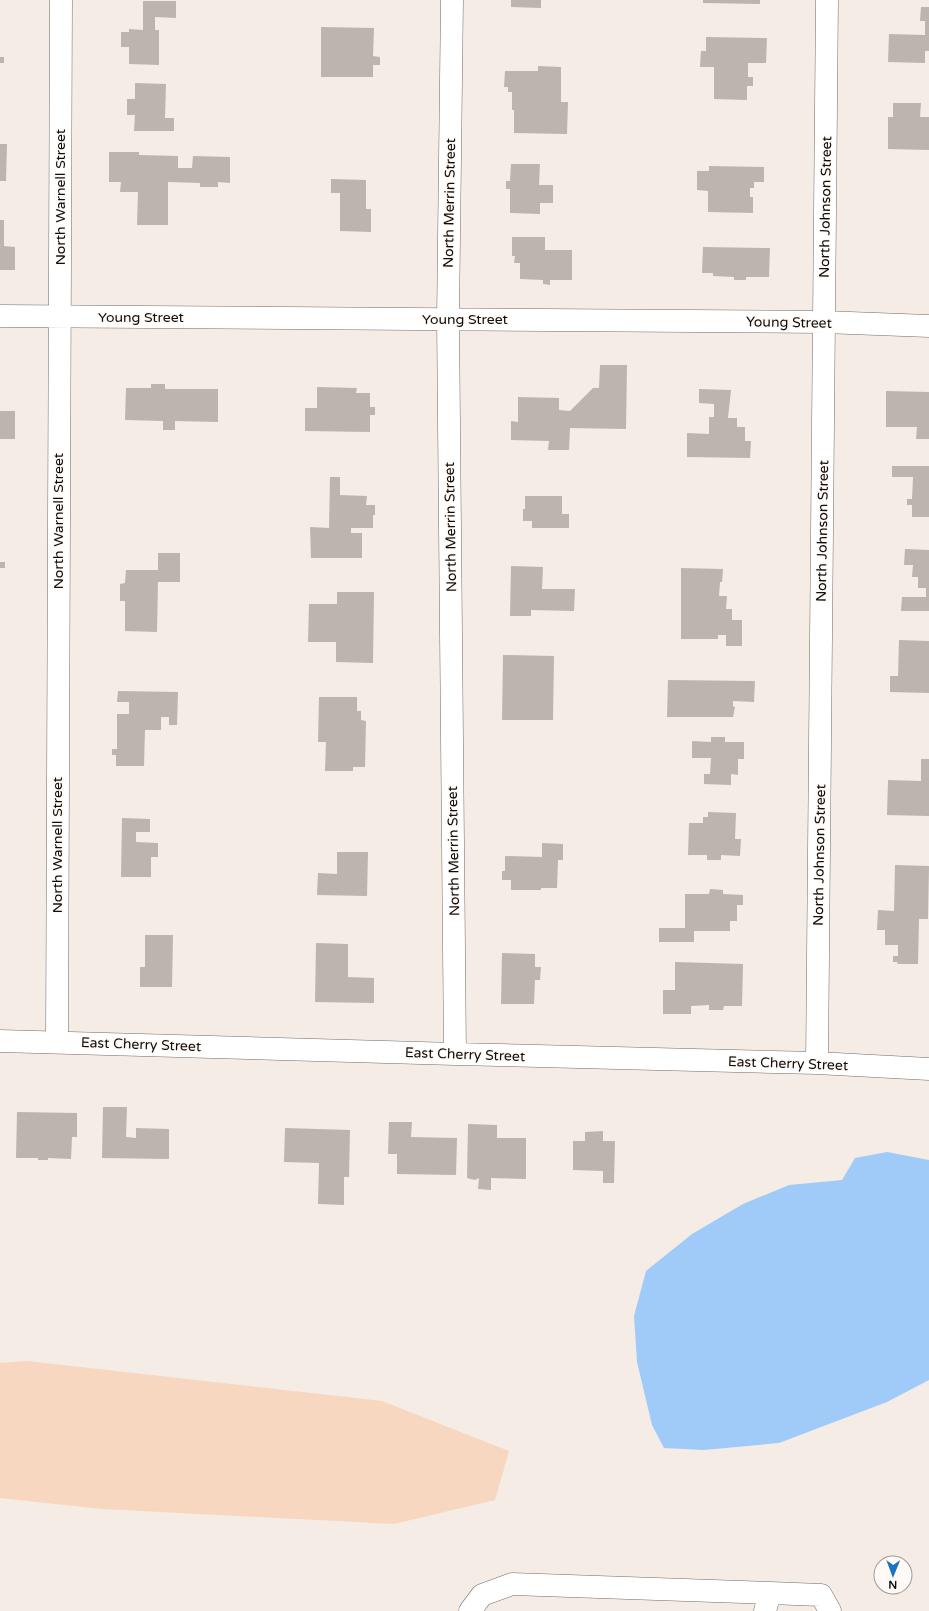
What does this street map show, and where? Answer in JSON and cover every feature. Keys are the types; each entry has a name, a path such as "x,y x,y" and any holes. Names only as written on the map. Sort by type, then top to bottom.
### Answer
{"street":[{"name":"North Warnell Street","path":"57,1042 61,0"},
{"name":"North Merrin Street","path":"452,0 448,319 455,1054"},
{"name":"North Johnson Street","path":"817,1063 827,0"},
{"name":"Young Street","path":"0,316 824,322 929,326"},
{"name":"East Cherry Street","path":"0,1040 817,1063 929,1069"},
{"path":"470,1611 482,1595 512,1584 768,1602 821,1595 830,1611"}],"shaded area":[{"path":"27,1361 382,1401 509,1451 495,1500 394,1524 102,1509 0,1498 0,1363"}],"water":[{"path":"887,1152 929,1160 929,1380 887,1402 779,1443 704,1450 664,1448 652,1425 637,1362 634,1316 646,1271 692,1234 743,1204 789,1185 842,1180 855,1158"}],"building":[{"path":"511,0 541,0 541,8 511,7"},
{"path":"703,0 760,0 760,4 703,3"},
{"path":"143,1 176,1 176,18 155,17 155,30 159,30 159,65 129,64 129,47 121,47 121,32 129,32 129,29 143,30"},
{"path":"921,7 929,7 929,51 925,51 925,63 888,62 889,34 925,35 925,21 920,21"},
{"path":"321,27 374,28 373,56 380,57 380,65 373,65 373,77 321,77"},
{"path":"706,37 767,38 766,63 748,63 748,77 753,77 753,86 747,86 747,100 714,99 714,67 700,67 701,51 706,51"},
{"path":"0,57 4,57 4,63 0,63"},
{"path":"538,66 561,67 561,102 568,102 567,134 514,133 512,92 508,92 508,87 504,87 505,71 538,71"},
{"path":"135,83 166,84 165,118 174,118 174,131 134,131 135,115 127,115 127,99 135,99"},
{"path":"893,103 921,103 920,117 929,117 929,150 888,149 888,117 893,117"},
{"path":"0,144 7,144 6,181 0,181"},
{"path":"109,152 139,152 139,155 178,156 178,168 192,168 193,156 230,157 230,183 218,182 218,187 200,187 200,183 168,182 168,225 137,225 138,192 120,192 121,182 109,182"},
{"path":"511,164 540,164 539,185 553,185 553,203 540,203 540,214 510,213 510,189 506,189 506,181 510,181"},
{"path":"709,166 764,167 764,182 754,182 754,188 750,188 750,197 753,197 753,213 708,212 708,191 697,190 697,171 709,171"},
{"path":"331,179 366,180 366,209 371,209 371,232 340,231 340,193 331,193"},
{"path":"0,220 4,220 4,246 15,247 15,270 0,270"},
{"path":"512,237 545,237 545,250 572,250 572,280 550,280 550,285 543,284 543,280 520,279 520,263 514,263 515,256 512,256"},
{"path":"703,247 770,248 769,277 746,277 746,280 734,280 734,277 713,276 713,273 702,273"},
{"path":"600,365 627,365 626,429 570,428 569,450 548,450 549,441 511,440 511,421 518,422 518,397 559,398 559,410 570,411 593,388 599,388"},
{"path":"151,384 165,384 165,389 218,389 218,422 175,421 175,430 163,430 163,421 125,420 126,388 151,388"},
{"path":"317,387 357,388 356,393 370,393 370,407 375,407 375,415 370,415 370,432 305,431 305,408 317,408"},
{"path":"699,389 731,390 728,418 737,418 737,427 745,427 745,441 751,441 750,458 687,457 687,433 709,434 709,417 714,417 714,404 699,403"},
{"path":"886,391 929,392 929,439 916,439 917,427 886,427"},
{"path":"0,411 15,411 15,439 0,439"},
{"path":"892,466 929,466 929,517 912,517 912,505 907,505 907,499 912,499 913,477 892,477"},
{"path":"330,477 340,477 340,495 367,496 366,505 375,505 373,528 351,528 351,533 362,533 362,558 311,558 310,527 329,528"},
{"path":"525,496 562,496 562,514 569,514 569,528 532,528 532,521 523,521"},
{"path":"905,549 929,550 929,611 901,611 902,597 926,597 926,588 918,588 918,577 912,577 913,565 904,565"},
{"path":"158,553 180,553 180,582 158,582 157,632 125,631 125,601 120,601 120,584 125,583 126,570 158,570"},
{"path":"0,562 5,562 5,568 0,568"},
{"path":"511,566 543,567 542,589 575,589 574,611 531,610 531,616 510,616"},
{"path":"681,568 723,569 719,596 727,596 726,609 732,609 732,620 742,620 742,646 726,646 726,635 718,635 718,639 681,639"},
{"path":"337,592 374,592 373,663 336,662 336,642 308,642 309,604 337,604"},
{"path":"899,640 929,641 929,693 890,692 890,676 898,676"},
{"path":"503,655 554,656 553,720 502,720"},
{"path":"668,680 755,681 754,702 733,701 733,706 735,707 733,717 667,717"},
{"path":"118,691 178,692 177,725 169,725 169,717 161,717 161,730 145,730 144,766 116,766 116,755 112,755 112,749 117,749 117,714 129,714 129,702 117,702"},
{"path":"319,697 357,697 357,711 361,711 361,720 366,721 365,767 353,767 353,771 325,771 326,742 318,742"},
{"path":"711,737 725,737 725,742 744,742 744,759 738,759 738,775 731,774 731,785 704,784 704,774 710,774 711,758 692,758 692,741 711,742"},
{"path":"921,759 929,759 929,816 887,815 888,780 921,781"},
{"path":"708,812 736,813 735,839 741,839 740,856 721,855 721,860 707,860 707,855 688,855 689,823 703,823 703,817 708,817"},
{"path":"122,818 150,819 150,832 136,832 136,842 158,843 158,857 151,857 151,877 121,877"},
{"path":"542,843 563,844 563,860 558,860 557,888 541,888 541,890 511,890 511,880 502,880 502,871 505,871 505,856 542,857"},
{"path":"337,852 368,852 367,896 317,895 318,873 337,874"},
{"path":"895,865 929,866 928,919 919,919 918,964 897,964 898,962 893,962 893,956 898,956 898,945 885,945 885,930 877,930 878,910 894,911"},
{"path":"710,889 723,890 723,894 743,895 743,905 737,905 737,921 730,921 730,931 694,931 694,942 659,942 659,928 685,928 685,894 709,894"},
{"path":"145,935 173,935 172,987 140,987 140,967 145,967"},
{"path":"316,943 348,944 348,977 374,978 374,1003 315,1002"},
{"path":"502,953 535,954 535,967 541,967 540,980 535,980 534,1004 501,1004"},
{"path":"675,962 743,964 742,1006 724,1006 723,1010 709,1010 709,1005 691,1006 691,1014 663,1014 663,990 675,990"},
{"path":"103,1107 127,1107 126,1137 136,1138 136,1128 169,1129 169,1159 102,1158"},
{"path":"17,1112 77,1113 77,1137 72,1137 71,1159 48,1158 48,1160 38,1160 38,1158 16,1158"},
{"path":"389,1122 412,1122 411,1137 457,1138 456,1175 397,1174 397,1154 388,1154"},
{"path":"468,1124 497,1125 497,1138 526,1138 526,1179 491,1178 491,1190 478,1189 479,1178 475,1180 467,1178"},
{"path":"285,1128 350,1130 349,1177 344,1177 344,1205 318,1204 319,1163 284,1162"},
{"path":"603,1131 603,1141 615,1141 614,1183 603,1183 603,1171 573,1170 573,1141 585,1141 585,1132"}]}
